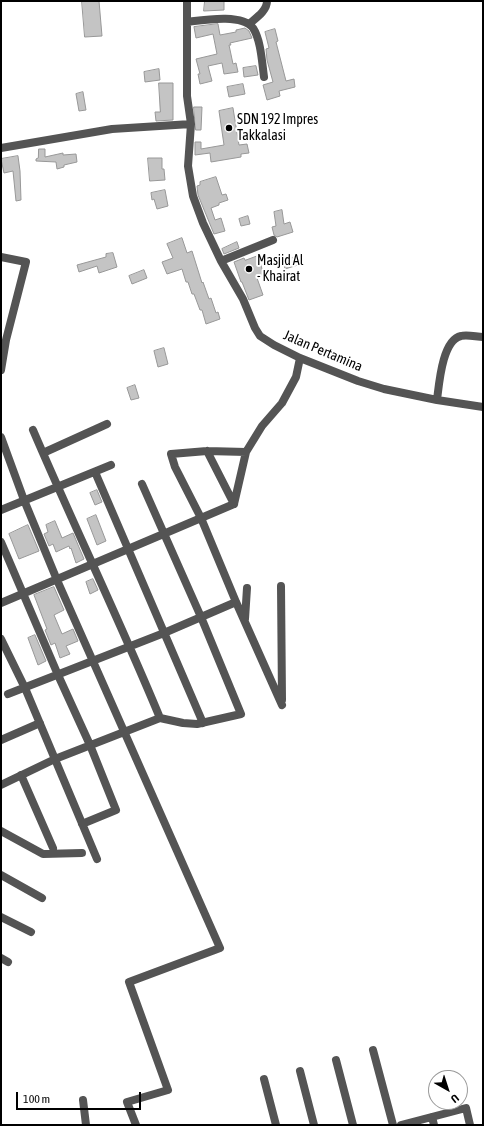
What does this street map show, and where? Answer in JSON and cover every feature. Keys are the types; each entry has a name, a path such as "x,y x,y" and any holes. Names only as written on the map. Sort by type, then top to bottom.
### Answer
{"street":[{"name":"Jalan Pertamina","path":"187,1 187,96 192,124 188,166 194,196 203,223 260,336 300,358 358,381 384,389 437,400 483,407"},
{"path":"249,24 261,13 267,5 267,1"},
{"path":"187,22 220,18 249,24 253,28 258,38 264,77"},
{"path":"1,148 112,129 192,124"},
{"path":"221,260 273,240"},
{"path":"1,257 26,262 6,340 1,370"},
{"path":"437,400 440,368 451,344 455,339 461,336 483,337"},
{"path":"234,504 246,452 262,426 282,403 296,377 300,358"},
{"path":"43,453 107,424"},
{"path":"33,430 57,487 130,646 160,718"},
{"path":"1,437 24,500 57,580 123,732 220,948 129,982 168,1090 127,1102 136,1125"},
{"path":"246,452 207,451 171,454 175,467 201,518 236,602 282,705 280,586"},
{"path":"207,451 234,504"},
{"path":"1,510 111,465"},
{"path":"94,472 203,723"},
{"path":"1,785 55,759 160,718 183,724 197,724 241,714 142,484"},
{"path":"1,603 234,504"},
{"path":"1,542 90,745 116,810 82,824"},
{"path":"245,621 247,588"},
{"path":"8,694 164,633 236,602"},
{"path":"1,639 25,688 97,859"},
{"path":"1,740 40,723"},
{"path":"21,775 53,848"},
{"path":"1,825 1,831 44,854 82,853"},
{"path":"1,875 42,898"},
{"path":"1,917 31,932"},
{"path":"374,1050 393,1125"},
{"path":"336,1060 353,1125"},
{"path":"300,1071 314,1125"},
{"path":"264,1079 276,1125"},
{"path":"83,1100 86,1125"},
{"path":"401,1125 433,1121 466,1108 470,1125"}],"building":[{"path":"82,1 99,1 102,36 85,37"},
{"path":"205,1 224,1 224,10 204,11"},
{"path":"218,24 220,35 236,32 236,30 245,28 249,31 252,38 230,43 231,45 229,45 233,64 236,63 238,72 224,74 222,63 208,66 212,81 200,84 198,74 200,74 196,59 217,54 213,34 196,38 194,27"},
{"path":"275,29 278,41 276,42 286,81 294,79 295,87 279,91 280,96 267,100 263,85 273,82 267,60 266,49 269,48 265,32"},
{"path":"256,66 258,75 244,77 243,68"},
{"path":"159,69 160,80 145,82 144,72"},
{"path":"159,83 173,83 173,120 156,121 155,112 160,112"},
{"path":"243,84 245,94 229,97 227,87"},
{"path":"83,92 86,110 79,111 76,94"},
{"path":"194,107 202,107 201,130 196,130"},
{"name":"SDN 192 Impres Takkalasi","path":"233,108 239,145 247,144 249,153 241,154 241,157 211,162 210,153 195,155 195,142 201,142 201,149 224,145 219,111"},
{"path":"39,149 45,149 45,157 63,153 63,155 76,154 77,162 64,165 64,167 57,169 56,162 36,161 38,158"},
{"path":"18,156 21,200 16,201 13,171 4,173 1,159"},
{"path":"148,158 162,158 162,169 164,169 165,180 150,181"},
{"path":"216,177 222,195 226,194 228,200 211,208 215,220 221,218 225,231 214,234 198,195 197,186 200,185 200,182"},
{"path":"165,190 168,206 157,209 154,199 152,200 151,193"},
{"path":"282,210 284,224 290,222 293,232 277,237 274,235 272,227 276,226 274,212"},
{"path":"248,216 250,224 241,226 239,219"},
{"path":"182,238 187,253 192,251 202,283 203,282 209,299 211,298 216,313 218,312 220,319 206,324 202,310 200,310 194,294 192,294 188,282 186,282 182,269 167,274 162,262 173,258 167,244"},
{"path":"237,242 239,248 224,254 222,249"},
{"path":"113,253 117,267 99,273 97,266 79,272 77,265 106,257 106,254"},
{"path":"258,256 264,275 257,278 263,295 249,300 234,262 244,258 245,260"},
{"path":"298,256 301,264 285,269 283,261"},
{"path":"144,270 147,278 132,284 129,276"},
{"path":"164,348 168,364 158,367 154,351"},
{"path":"135,385 139,398 131,400 127,388"},
{"path":"97,490 102,502 95,505 90,493"},
{"path":"96,515 106,541 97,545 87,519"},
{"path":"55,521 62,538 73,533 84,559 76,563 69,546 56,552 53,544 49,546 44,534 48,532 46,525"},
{"path":"28,525 39,551 19,559 9,534"},
{"path":"93,579 98,590 90,594 86,582"},
{"path":"54,587 64,610 54,615 62,634 73,629 78,641 66,646 70,654 60,658 55,643 51,645 45,630 47,629 34,595"},
{"path":"35,635 46,661 38,665 28,638"}],"place":[{"name":"SDN 192 Impres Takkalasi","path":"229,128"},
{"name":"Masjid Al - Khairat","path":"249,269"}]}
